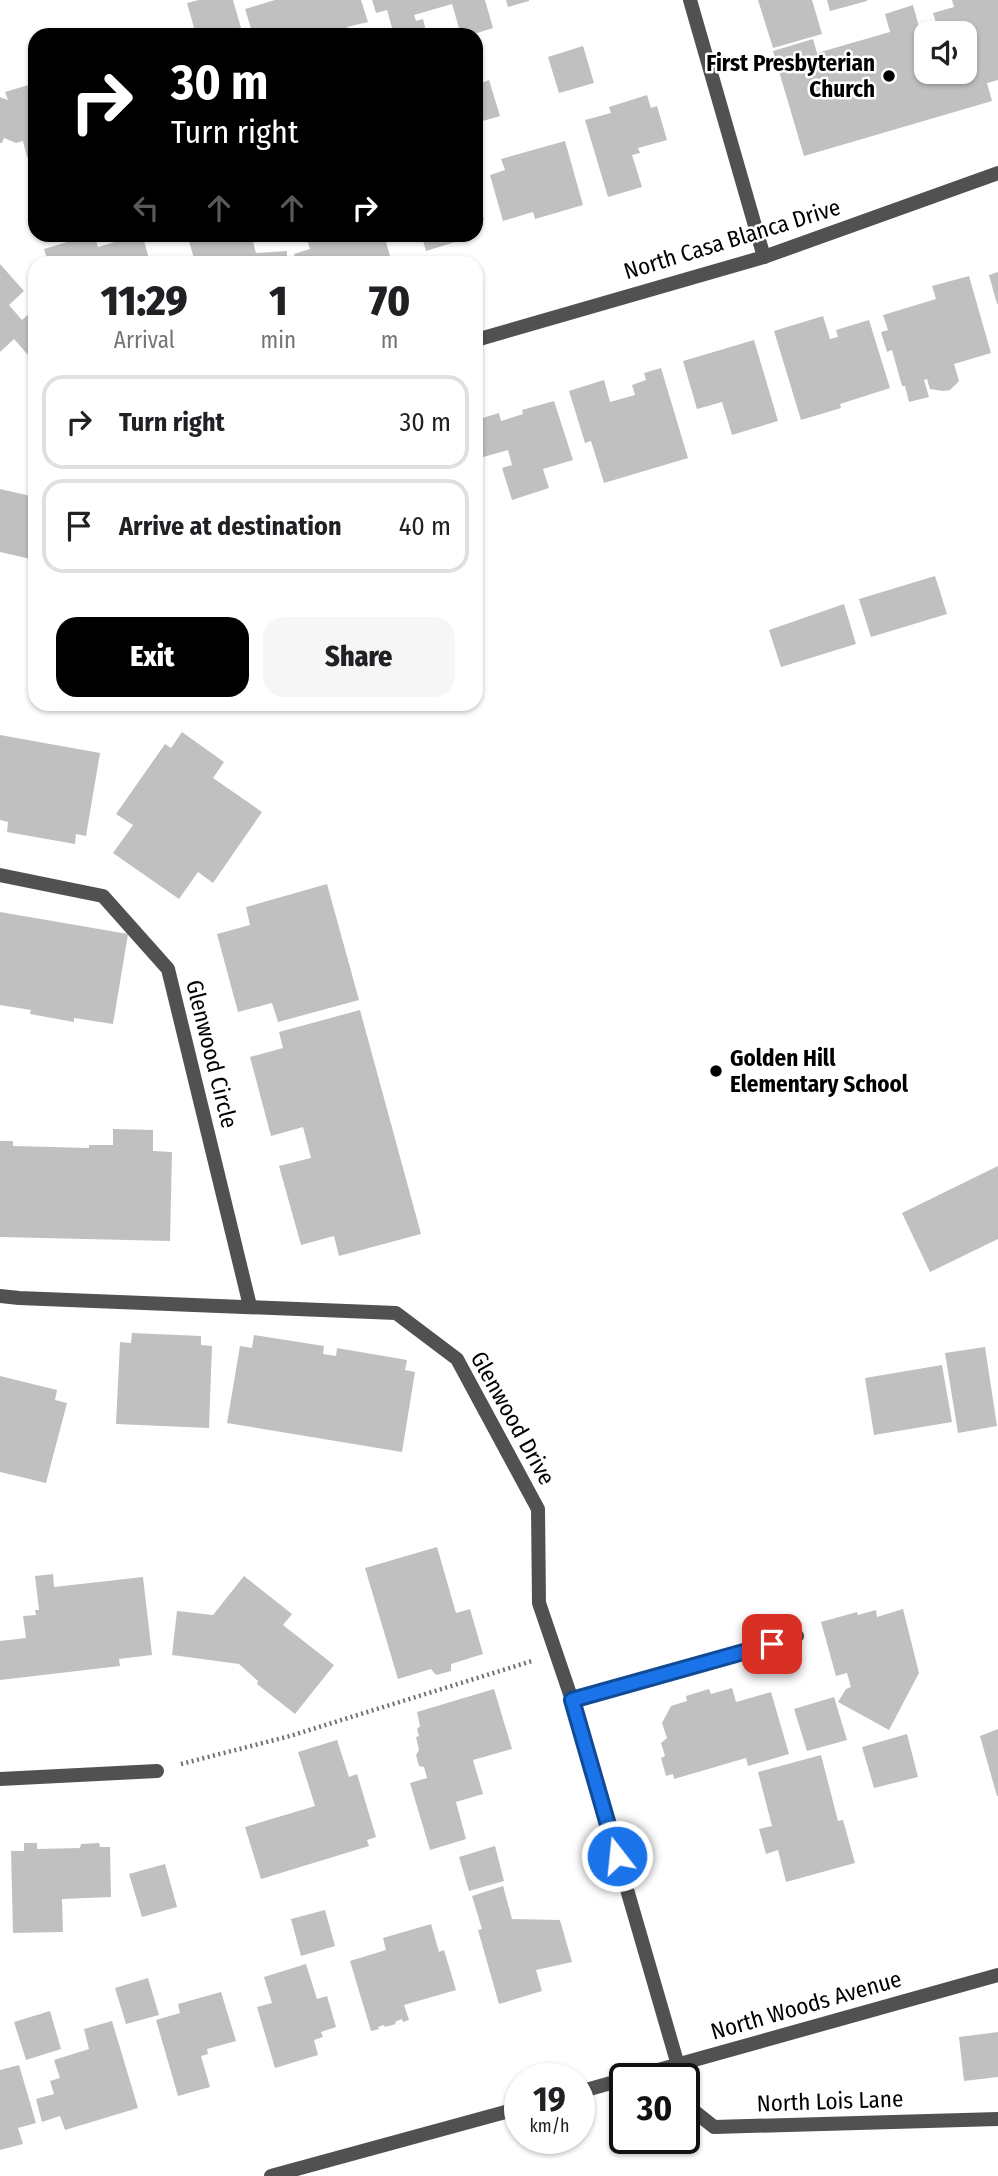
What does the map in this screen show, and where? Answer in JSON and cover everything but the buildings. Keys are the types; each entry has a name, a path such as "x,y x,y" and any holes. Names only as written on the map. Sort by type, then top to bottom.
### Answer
{"street":[{"path":"690,0 764,257"},
{"name":"North Casa Blanca Drive","path":"483,338 764,257 998,173"},
{"name":"Glenwood Circle","path":"0,875 103,896 168,969 250,1306"},
{"name":"Glenwood Drive","path":"0,1296 396,1313 457,1359 538,1508 539,1603 556,1653"},
{"path":"572,1700 797,1636"},
{"path":"556,1653 677,2063"},
{"path":"0,1779 157,1771"},
{"name":"North Woods Avenue","path":"700,2066 998,1975"},
{"path":"271,2176 504,2112"},
{"name":"North Lois Lane","path":"700,2116 714,2127 998,2119"}],"path":[{"path":"157,1771 290,1736 556,1653"}],"place":[{"name":"First Presbyterian Church","path":"889,76"},
{"name":"Golden Hill Elementary School","path":"716,1071"}],"route":[{"path":"617,1856 572,1700 772,1644"}]}
